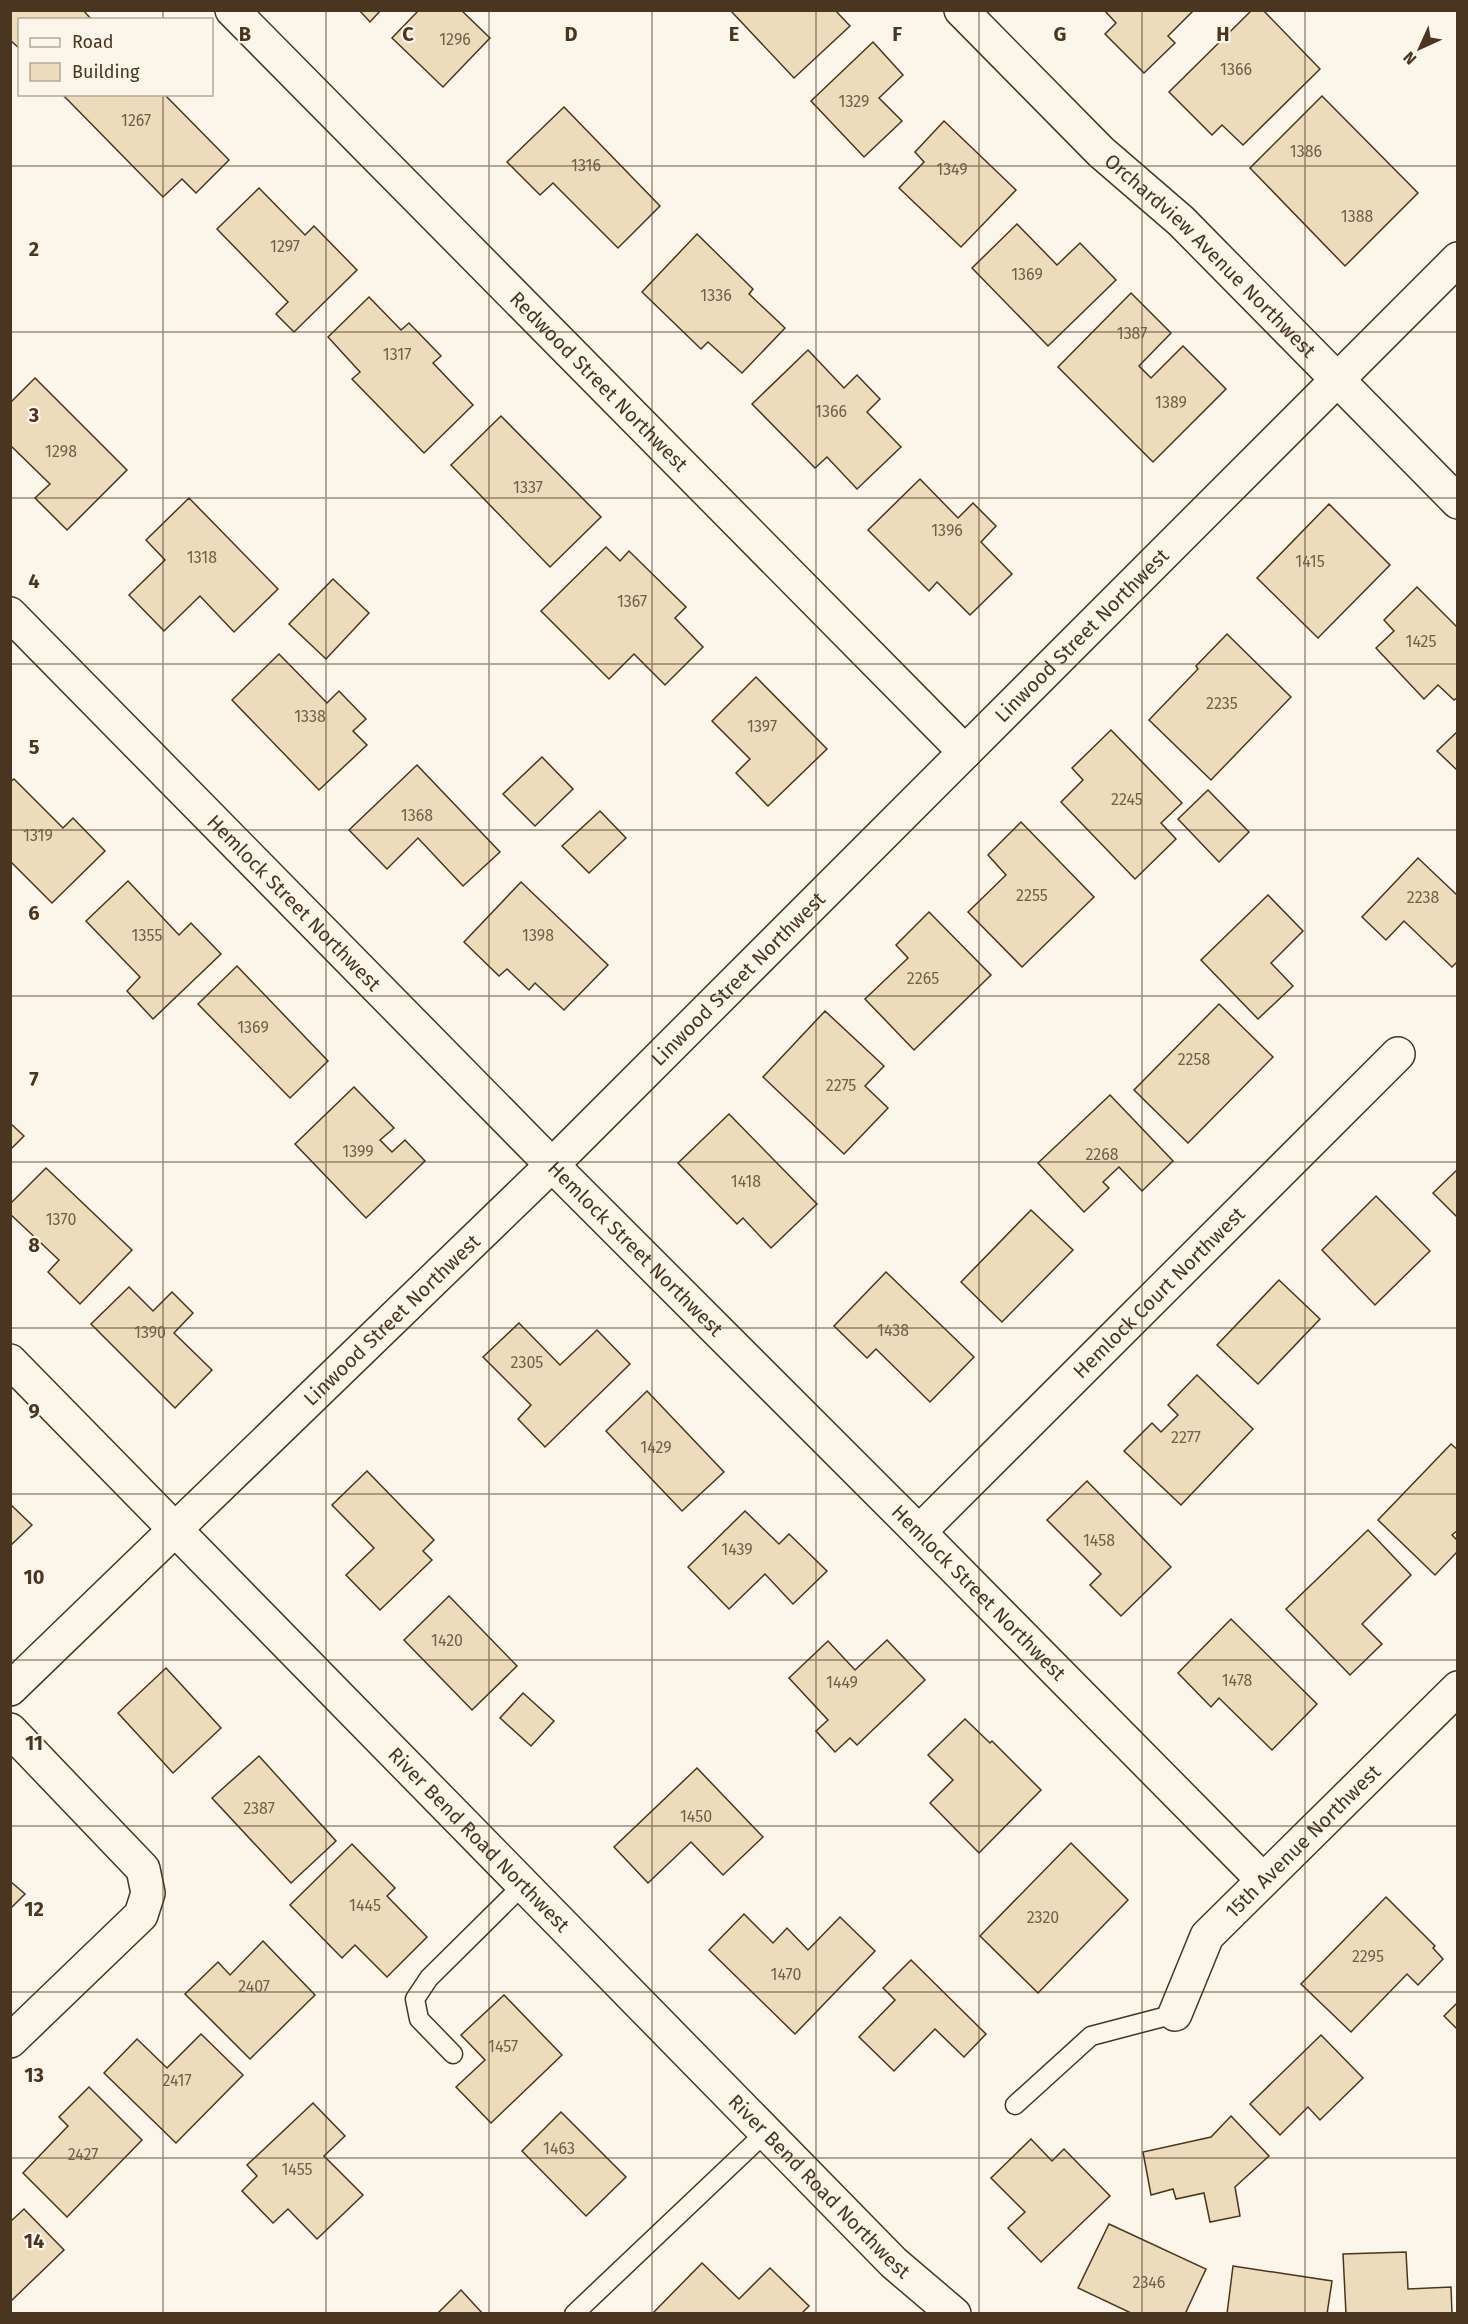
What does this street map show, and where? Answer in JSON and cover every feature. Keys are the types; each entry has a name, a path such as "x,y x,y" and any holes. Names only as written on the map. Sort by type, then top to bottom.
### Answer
{"street":[{"name":"Redwood Street Northwest","path":"232,10 965,752"},
{"name":"Orchardview Avenue Northwest","path":"961,10 1101,152 1181,221 1458,502"},
{"name":"Linwood Street Northwest","path":"10,1689 552,1165 1458,259"},
{"name":"Hemlock Street Northwest","path":"10,614 552,1165 1263,1880"},
{"name":"Hemlock Court Northwest","path":"919,1532 1398,1054"},
{"name":"River Bend Road Northwest","path":"10,1361 894,2263 954,2313"},
{"name":"15th Avenue Northwest","path":"1175,2014 1207,1936 1458,1688"},
{"path":"10,1730 143,1869 148,1893 141,1916 10,2041"}],"lane":[{"path":"453,2054 419,2019 415,1999 429,1978 523,1886"},
{"path":"1015,2105 1091,2036 1175,2014"},
{"path":"574,2313 766,2132"}],"building":[{"path":"10,10 83,10 90,18 18,18 18,47 10,40"},
{"path":"359,10 381,10 370,22"},
{"path":"419,10 461,10 490,38 443,87 392,38"},
{"path":"730,10 835,10 850,26 794,78"},
{"path":"1104,10 1194,10 1168,36 1175,43 1144,73 1105,34 1116,23"},
{"path":"1252,10 1263,10 1320,69 1243,145 1222,125 1212,135 1169,92"},
{"path":"873,42 903,75 879,98 902,121 864,157 811,101"},
{"path":"64,96 166,96 229,160 196,193 182,179 163,197"},
{"path":"1322,96 1418,193 1345,266 1250,168"},
{"path":"564,107 660,206 618,248 553,183 540,195 507,162"},
{"path":"944,121 1016,190 961,247 899,188 924,162 915,152"},
{"path":"259,188 305,235 314,226 357,270 294,332 276,314 288,302 217,229"},
{"path":"1017,224 1057,265 1080,243 1116,280 1048,346 972,268"},
{"path":"697,234 753,289 749,294 785,328 742,373 708,342 701,349 642,292"},
{"path":"1131,293 1171,333 1139,366 1151,378 1183,346 1226,389 1153,462 1058,367"},
{"path":"369,297 401,330 409,323 441,356 433,363 473,405 424,453 352,379 360,372 328,337"},
{"path":"808,350 844,388 857,375 880,399 867,412 901,447 857,489 827,457 815,468 752,404"},
{"path":"35,378 127,470 67,530 35,498 50,484 10,445 10,403"},
{"path":"501,416 601,517 550,567 451,465"},
{"path":"920,479 958,518 973,503 996,526 981,542 1012,574 970,615 937,582 929,591 868,530"},
{"path":"189,498 278,589 234,632 200,596 164,631 129,595 165,560 146,540"},
{"path":"1329,504 1390,565 1318,638 1257,578"},
{"path":"606,547 620,561 629,551 686,607 675,618 703,647 665,685 634,654 609,679 541,611"},
{"path":"333,579 369,613 326,659 289,624"},
{"path":"1417,587 1458,628 1458,697 1454,700 1438,685 1424,699 1376,648 1394,631 1384,620"},
{"path":"1227,634 1291,697 1211,780 1149,720 1198,669 1196,666"},
{"path":"279,654 327,703 339,691 366,719 353,731 367,745 319,790 232,700"},
{"path":"756,677 827,749 768,806 736,773 750,759 712,721"},
{"path":"1111,730 1182,803 1161,823 1176,839 1135,879 1061,802 1083,780 1072,768"},
{"path":"1458,731 1458,771 1437,751"},
{"path":"542,757 573,789 535,826 503,794"},
{"path":"417,765 500,852 463,886 418,838 387,869 349,830"},
{"path":"14,779 63,828 73,818 105,851 52,903 10,861 10,782"},
{"path":"1208,790 1249,832 1219,862 1178,819"},
{"path":"600,811 626,838 589,873 562,846"},
{"path":"1021,822 1094,897 1022,967 968,912 1006,875 988,855"},
{"path":"1418,858 1458,896 1458,961 1452,967 1404,921 1386,940 1362,917"},
{"path":"128,881 179,935 191,923 221,954 153,1019 127,991 140,977 86,921"},
{"path":"521,882 608,965 564,1010 535,983 529,990 507,969 499,976 464,942"},
{"path":"1268,895 1303,931 1271,963 1293,986 1258,1019 1201,960"},
{"path":"929,912 991,975 914,1050 865,999 908,958 896,945"},
{"path":"237,966 328,1061 290,1098 198,1004"},
{"path":"1219,1004 1273,1057 1188,1143 1134,1090"},
{"path":"825,1011 884,1066 865,1086 888,1108 844,1154 763,1077"},
{"path":"354,1087 394,1128 380,1140 392,1152 405,1140 425,1161 366,1218 295,1144"},
{"path":"1110,1095 1173,1161 1142,1191 1119,1167 1103,1182 1109,1188 1084,1212 1038,1163"},
{"path":"729,1114 817,1204 771,1248 743,1218 737,1224 678,1163"},
{"path":"10,1123 24,1136 10,1150"},
{"path":"46,1168 132,1250 80,1304 48,1272 59,1260 10,1214 10,1204"},
{"path":"1458,1169 1458,1218 1433,1193"},
{"path":"1376,1196 1430,1251 1375,1305 1322,1250"},
{"path":"1031,1210 1073,1250 1002,1322 961,1282"},
{"path":"886,1272 974,1357 930,1402 876,1349 867,1358 834,1326"},
{"path":"1279,1280 1320,1319 1258,1384 1217,1345"},
{"path":"129,1287 153,1311 172,1292 193,1313 174,1333 212,1370 175,1408 91,1324"},
{"path":"519,1323 560,1365 597,1330 630,1364 545,1447 518,1419 531,1405 483,1357"},
{"path":"1197,1375 1253,1429 1181,1505 1124,1451 1152,1423 1161,1432 1178,1415 1168,1405"},
{"path":"647,1391 724,1472 682,1511 606,1431"},
{"path":"1451,1444 1458,1450 1458,1530 1452,1535 1458,1541 1458,1551 1435,1575 1378,1520"},
{"path":"367,1471 434,1540 423,1551 432,1560 380,1610 346,1575 374,1548 332,1505"},
{"path":"1087,1481 1171,1567 1121,1616 1090,1585 1101,1574 1047,1520"},
{"path":"10,1504 32,1525 10,1546"},
{"path":"745,1511 779,1544 789,1534 827,1571 793,1604 765,1574 729,1609 688,1567"},
{"path":"1368,1530 1411,1575 1362,1624 1382,1644 1350,1675 1286,1609"},
{"path":"449,1596 517,1666 472,1710 404,1640"},
{"path":"1231,1619 1317,1704 1272,1750 1219,1698 1211,1707 1178,1673"},
{"path":"887,1640 925,1680 857,1745 850,1738 835,1752 816,1731 828,1720 789,1678 828,1641 855,1670"},
{"path":"166,1668 221,1728 173,1773 118,1713"},
{"path":"523,1693 554,1721 531,1746 500,1718"},
{"path":"965,1719 990,1743 992,1741 1041,1790 979,1853 930,1803 953,1780 928,1755"},
{"path":"259,1756 336,1841 291,1883 212,1798"},
{"path":"697,1768 763,1837 723,1875 691,1842 648,1883 614,1847"},
{"path":"1071,1843 1128,1900 1038,1993 980,1936"},
{"path":"352,1844 395,1888 387,1896 427,1937 387,1977 355,1945 342,1958 290,1905"},
{"path":"10,1881 25,1894 10,1909"},
{"path":"1386,1897 1435,1946 1433,1948 1443,1959 1418,1985 1407,1974 1351,2032 1301,1984"},
{"path":"744,1914 773,1943 787,1928 808,1950 840,1917 875,1951 795,2034 709,1950"},
{"path":"263,1941 315,1995 250,2059 185,1994 218,1962 230,1975"},
{"path":"911,1960 986,2034 964,2057 935,2029 894,2071 859,2037 895,2000 883,1988"},
{"path":"504,1995 562,2055 491,2123 456,2087 485,2060 461,2035"},
{"path":"1458,2002 1458,2030 1444,2016"},
{"path":"201,2034 243,2075 176,2143 104,2073 137,2039 167,2068"},
{"path":"1321,2035 1363,2078 1320,2120 1308,2107 1280,2135 1250,2104"},
{"path":"89,2087 142,2140 67,2217 23,2173 68,2126 59,2117"},
{"path":"313,2103 345,2136 324,2156 363,2195 317,2239 288,2209 273,2223 242,2191 257,2176 247,2165"},
{"path":"561,2112 626,2177 586,2216 522,2151"},
{"path":"1231,2116 1269,2156 1235,2187 1240,2216 1210,2222 1204,2193 1176,2199 1173,2189 1151,2195 1143,2152 1211,2137"},
{"path":"1031,2139 1052,2161 1064,2149 1110,2196 1041,2262 1008,2228 1025,2212 991,2178"},
{"path":"24,2209 64,2250 10,2302 10,2222"},
{"path":"1109,2224 1206,2269 1185,2314 1133,2314 1078,2288"},
{"path":"1406,2252 1408,2289 1451,2287 1452,2314 1346,2314 1343,2254"},
{"path":"702,2263 739,2299 770,2268 809,2306 801,2314 652,2314"},
{"path":"1233,2266 1332,2281 1327,2314 1227,2314"},
{"path":"461,2290 483,2314 437,2314"}]}
